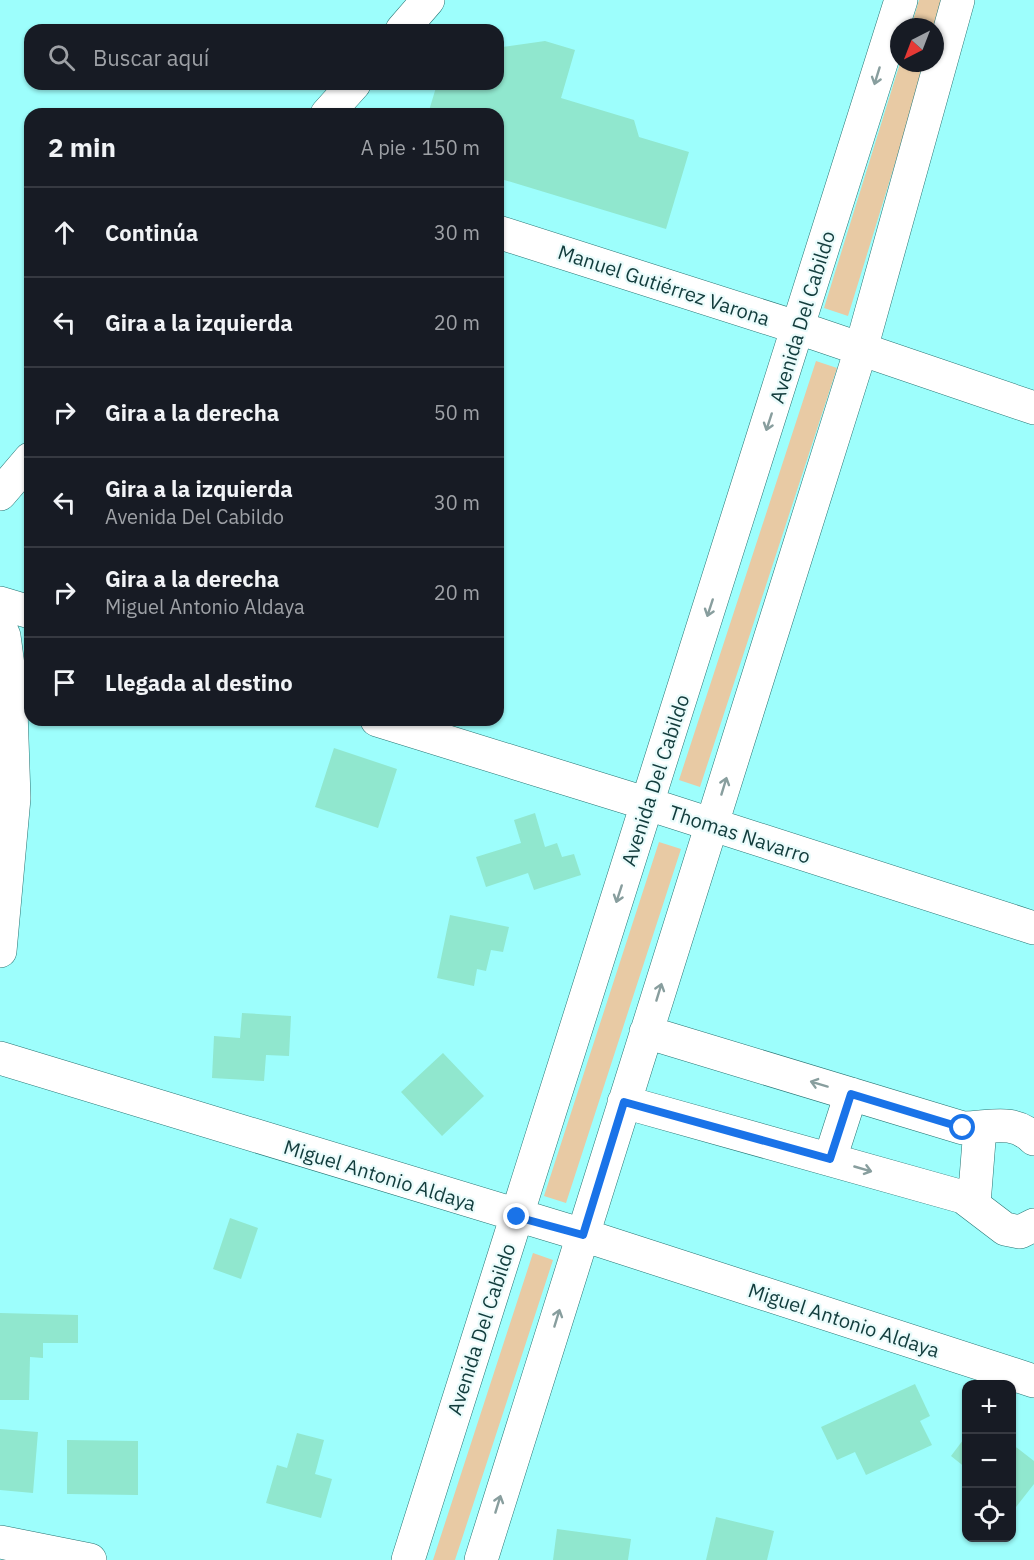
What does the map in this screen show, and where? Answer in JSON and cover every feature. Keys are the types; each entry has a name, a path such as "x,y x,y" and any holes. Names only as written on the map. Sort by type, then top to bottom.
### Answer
{"street":[{"path":"407,24 428,0"},
{"name":"Avenida Del Cabildo","path":"408,1560 901,0"},
{"path":"481,1560 861,349 958,0"},
{"path":"332,108 349,90"},
{"name":"Manuel Gutiérrez Varona","path":"504,234 799,328 1034,408"},
{"path":"0,494 24,466"},
{"path":"0,603 24,610"},
{"path":"0,627 4,636 10,680 14,798 0,951"},
{"name":"Thomas Navarro","path":"396,726 1034,928"},
{"path":"646,1032 963,1128 1015,1125 1027,1131 1034,1139"},
{"name":"Miguel Antonio Aldaya","path":"0,1058 517,1217 583,1235 1034,1381"},
{"path":"830,1159 851,1094"},
{"path":"624,1102 963,1197 1005,1229 1020,1232 1034,1225"},
{"path":"974,1204 980,1128"},
{"path":"0,1542 90,1560"}],"shaded area":[{"path":"919,0 945,0 938,18 914,18"},
{"path":"897,72 923,72 848,316 824,308"},
{"path":"816,361 837,368 700,787 679,780"},
{"path":"659,842 681,849 566,1203 544,1196"},
{"path":"533,1253 553,1260 455,1560 433,1560"}],"building":[{"path":"545,41 575,50 561,98 634,120 639,137 689,152 666,229 504,180 504,108 430,108 435,90 504,90 504,47"},
{"path":"334,748 397,769 378,828 315,807"},
{"path":"535,813 545,847 557,843 562,857 574,854 581,875 534,890 528,873 486,887 476,857 521,843 514,820"},
{"path":"450,915 509,927 503,952 491,950 486,971 477,969 474,986 437,978"},
{"path":"242,1013 291,1016 289,1056 266,1055 264,1081 212,1078 214,1036 240,1038"},
{"path":"443,1053 484,1096 442,1136 401,1092"},
{"path":"230,1218 258,1228 241,1279 213,1269"},
{"path":"0,1313 78,1315 78,1343 43,1343 43,1358 30,1357 29,1400 0,1400"},
{"path":"915,1384 930,1416 920,1421 932,1445 866,1475 855,1452 837,1460 821,1427"},
{"path":"0,1429 38,1432 33,1493 0,1490"},
{"path":"297,1433 324,1440 315,1474 332,1479 321,1518 266,1503 277,1465 287,1468"},
{"path":"67,1440 138,1441 138,1495 67,1494"},
{"path":"962,1441 962,1465 951,1456"},
{"path":"1016,1447 1034,1461 1034,1484 1016,1507"},
{"path":"716,1517 774,1531 767,1560 706,1560"},
{"path":"557,1529 631,1539 628,1560 553,1560"}],"route":[{"path":"517,1217 583,1235 624,1102 830,1159 851,1094 963,1128"}]}
